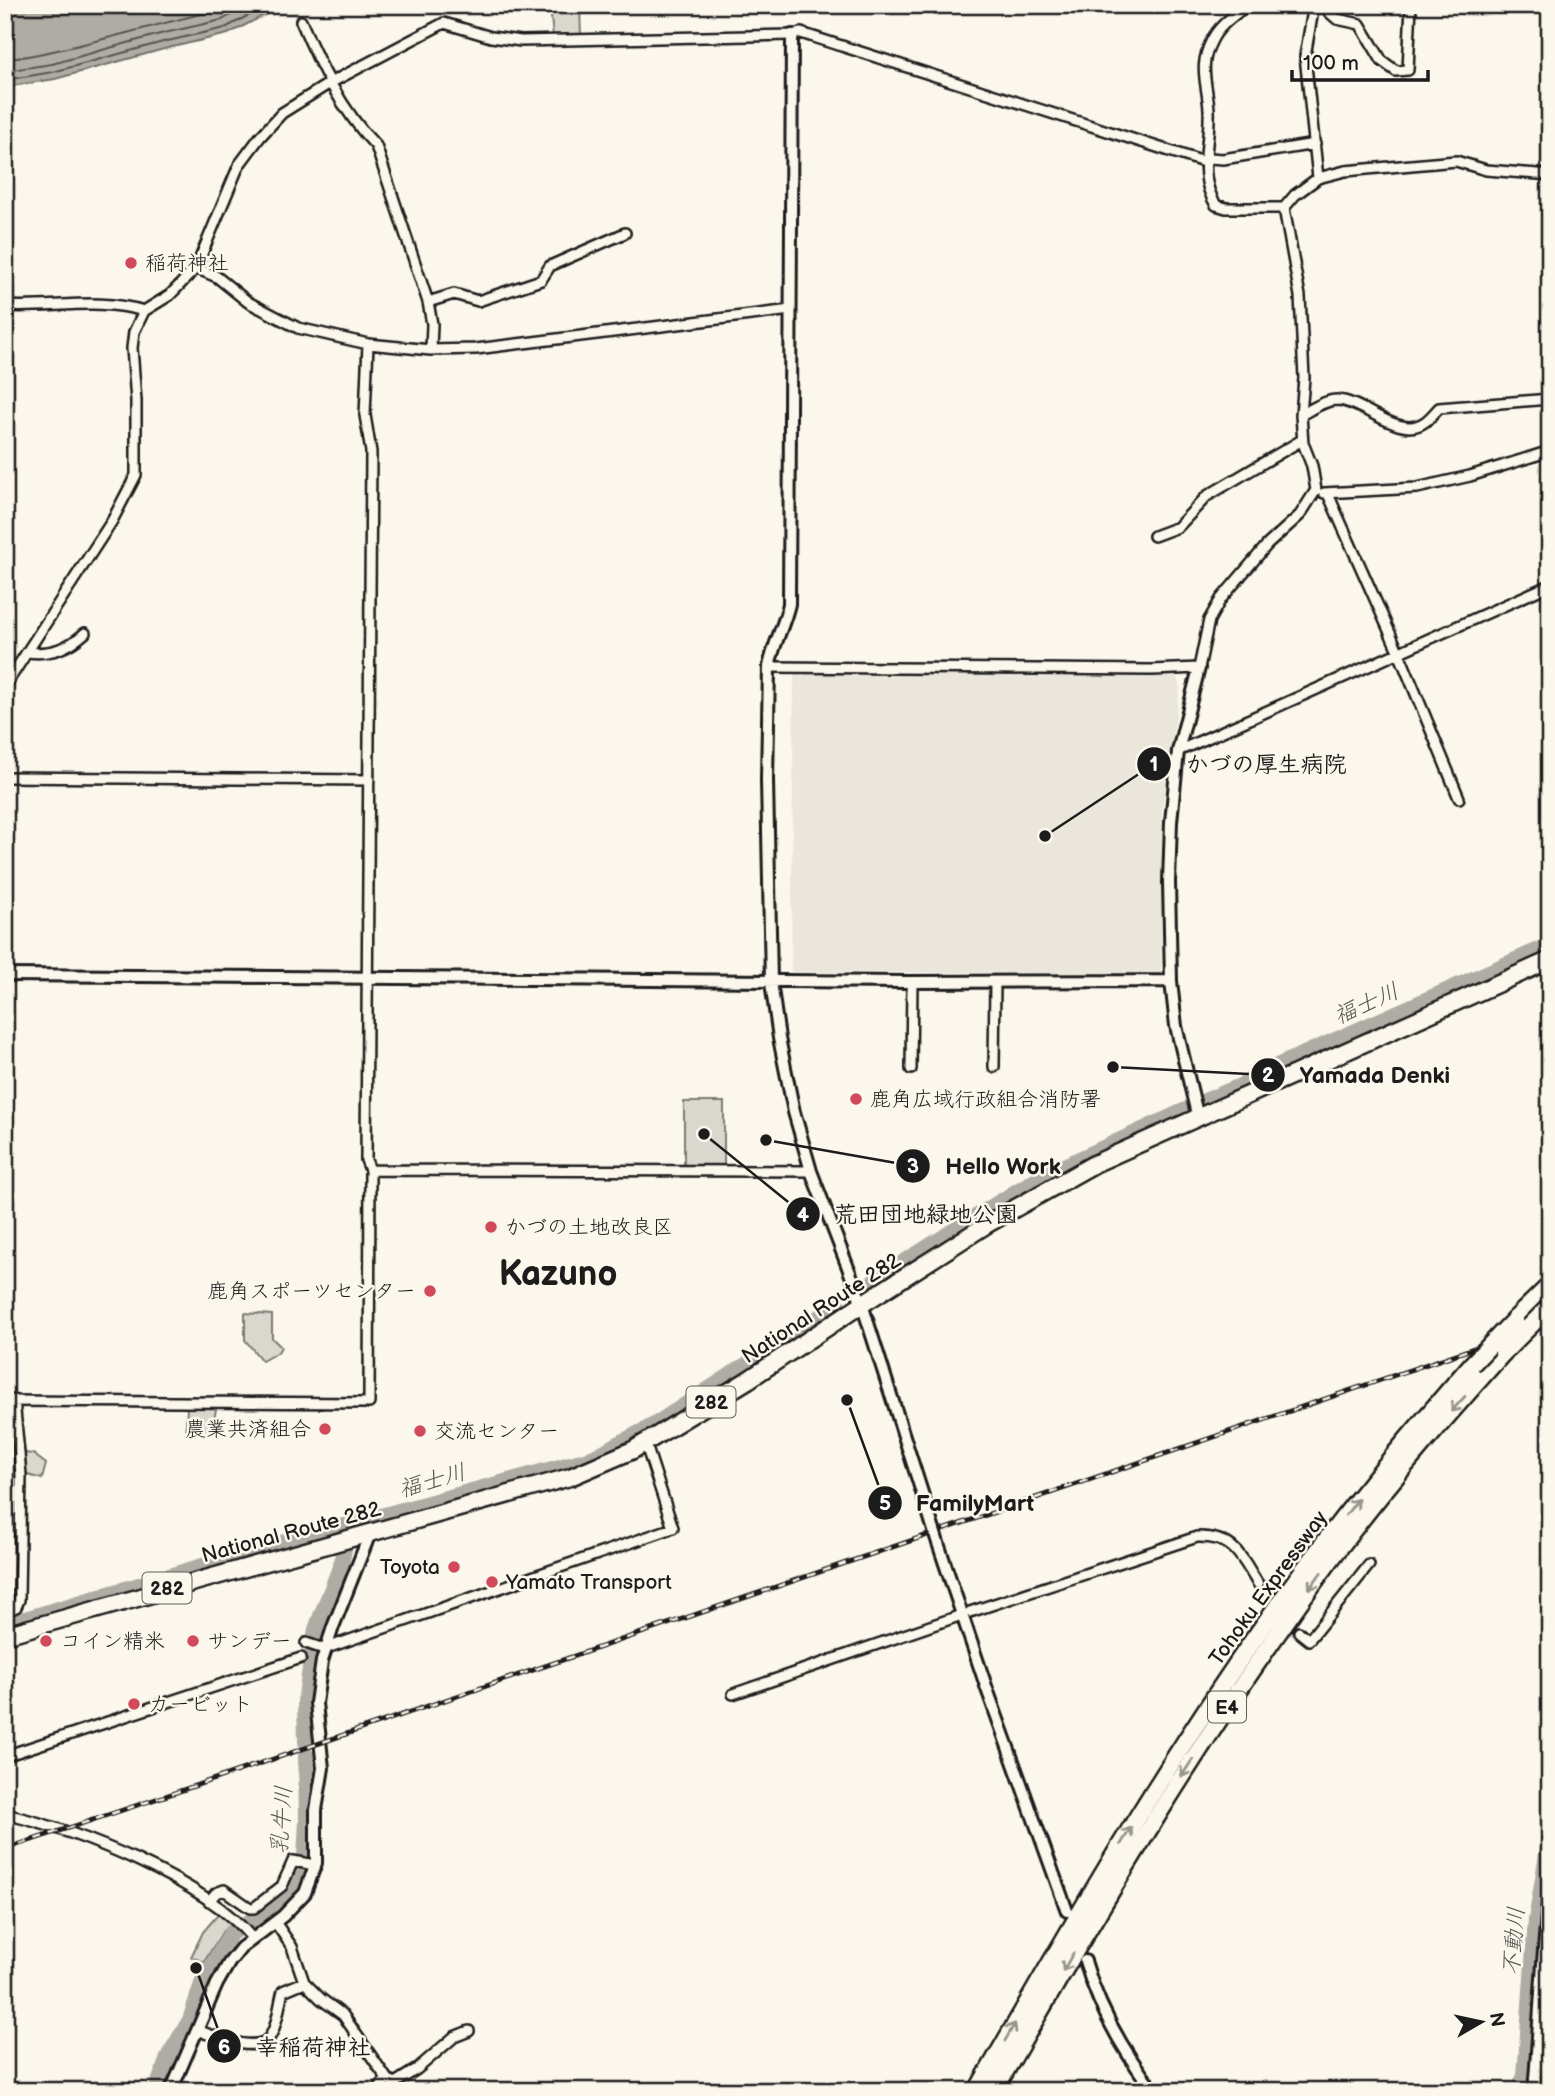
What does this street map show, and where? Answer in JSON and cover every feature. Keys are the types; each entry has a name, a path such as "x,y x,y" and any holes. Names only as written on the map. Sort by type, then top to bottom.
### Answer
{"highway":[{"name":"National Route 282","path":"5,1635 600,1466 758,1374 862,1304 1033,1196 1094,1164 1550,960"},
{"name":"Tohoku Expressway","path":"976,2091 1062,1940 1127,1834 1245,1653 1328,1537 1414,1430 1472,1364 1550,1286"},
{"name":"Tohoku Expressway","path":"994,2091 1140,1842 1259,1661 1340,1547 1386,1488 1503,1353 1550,1306"}],"street":[{"path":"1247,5 1223,25 1212,39 1202,68 1209,111 1204,162 1211,197 1216,205 1226,208 1284,208"},
{"path":"1314,5 1305,56 1318,178"},
{"path":"1321,5 1337,19 1360,24 1382,61 1396,71 1408,70 1411,5"},
{"path":"301,21 330,83 366,136 376,146 428,302 432,324 431,350"},
{"path":"5,686 113,521 136,475 136,401 132,348 134,332 144,311 170,295 196,268 239,165 282,113 330,83 444,23 491,37 521,41 801,33 813,35 1204,162"},
{"path":"792,35 789,604 782,631 772,650 769,667 767,780 771,982 779,1038 794,1112 811,1171 862,1304 987,1689 1067,1910"},
{"path":"1204,162 1210,158 1234,157 1315,144"},
{"path":"1198,1118 1176,1026 1171,981 1169,882 1171,822 1178,751 1209,620 1221,599 1267,545 1300,515 1316,490 1312,466 1303,440 1301,415 1304,377 1300,296 1284,208 1294,195 1318,178 1345,171 1456,161 1486,170 1550,175"},
{"path":"428,302 454,294 478,301 541,280 550,266 625,233"},
{"path":"196,268 217,277 248,302 298,328 368,344 431,350 477,349 791,310"},
{"path":"5,306 105,303 122,304 144,311"},
{"path":"5,1612 16,1607 19,1600 21,1475 10,1400 369,1404 370,1170 366,1160 371,452 365,415 368,344"},
{"path":"1301,415 1328,401 1338,400 1369,410 1405,428 1422,424 1439,408 1550,399"},
{"path":"1154,536 1178,527 1207,496 1303,440"},
{"path":"1316,490 1328,494 1417,488 1470,476 1550,451"},
{"path":"1328,494 1399,653 1459,798"},
{"path":"1178,751 1550,584"},
{"path":"28,652 44,653 64,649 85,633"},
{"path":"769,667 1139,670 1199,667"},
{"path":"5,777 369,780"},
{"path":"5,975 771,982 1171,981"},
{"path":"911,1069 912,982"},
{"path":"994,1067 995,982"},
{"path":"370,1170 811,1171"},
{"path":"306,1643 322,1648 673,1528 645,1442"},
{"path":"171,2091 217,1984 229,1964 241,1948 275,1922 305,1893 315,1865 316,1810 323,1769 316,1703 322,1648 367,1533"},
{"path":"970,1612 1197,1537 1217,1537 1242,1556 1258,1584"},
{"path":"1299,1632 1309,1640 1369,1565"},
{"path":"733,1694 956,1617"},
{"path":"5,1756 301,1657"},
{"path":"5,1814 122,1854 176,1879 237,1920 252,1938"},
{"path":"209,1901 216,1893 224,1890 254,1908 282,1886 293,1861 315,1865"},
{"path":"1534,2091 1542,1953 1550,1886"},
{"path":"275,1922 292,1947 304,1982 343,2015 395,2084"},
{"path":"1084,1961 1115,2036 1154,2091"},
{"path":"197,2030 238,2045 266,2041 271,2035 283,1991 304,1982"},
{"path":"376,2091 395,2084 454,2037 469,2031"}],"shaded area":[{"path":"550,5 580,5 581,37 553,38"},
{"path":"794,674 1176,674 1180,688 1162,811 1161,973 791,972"},
{"path":"684,1102 724,1102 724,1165 684,1165"},
{"path":"245,1313 272,1315 272,1338 281,1347 278,1352 262,1361 245,1340"},
{"path":"187,1407 216,1408 213,1429 186,1428"},
{"path":"25,1453 33,1454 46,1464 42,1479 24,1474"},
{"path":"220,1912 235,1922 223,1931 204,1962 191,1957 203,1932"}],"water":[{"path":"5,5 284,5 228,34 55,79 5,87"}],"waterway":[{"name":"福士川","path":"1202,1102 1550,945"},
{"name":"福士川","path":"874,1281 1038,1178 1188,1109"},
{"name":"福士川","path":"5,1625 253,1551 592,1458 656,1424 838,1305"},
{"name":"乳牛川","path":"306,1742 305,1702 316,1629 341,1565 348,1528"},
{"name":"乳牛川","path":"156,2091 169,2055 190,2020 203,1981 231,1933 274,1907 299,1877 305,1858 306,1755"},
{"name":"不動川","path":"1518,2091 1525,2076 1536,1920 1550,1836"}],"tunnel":[{"path":"1258,1584 1299,1632"}],"railway":[{"path":"5,1849 1550,1322"}],"place":[{"name":"稲荷神社","path":"131,263"},
{"name":"かづの厚生病院","path":"1045,836"},
{"name":"Yamada Denki","path":"1113,1067"},
{"name":"鹿角広域行政組合消防署","path":"856,1099"},
{"name":"荒田団地緑地公園","path":"704,1134"},
{"name":"Hello Work","path":"766,1140"},
{"name":"かづの土地改良区","path":"491,1227"},
{"name":"鹿角スポーツセンター","path":"430,1291"},
{"name":"FamilyMart","path":"847,1400"},
{"name":"農業共済組合","path":"325,1429"},
{"name":"交流センター","path":"420,1431"},
{"name":"Toyota","path":"454,1567"},
{"name":"Yamato Transport","path":"492,1582"},
{"name":"コイン精米","path":"46,1641"},
{"name":"サンデー","path":"193,1641"},
{"name":"カービット","path":"134,1704"},
{"name":"幸稲荷神社","path":"196,1968"}],"district":[{"name":"Kazuno","path":"558,1273"}]}
